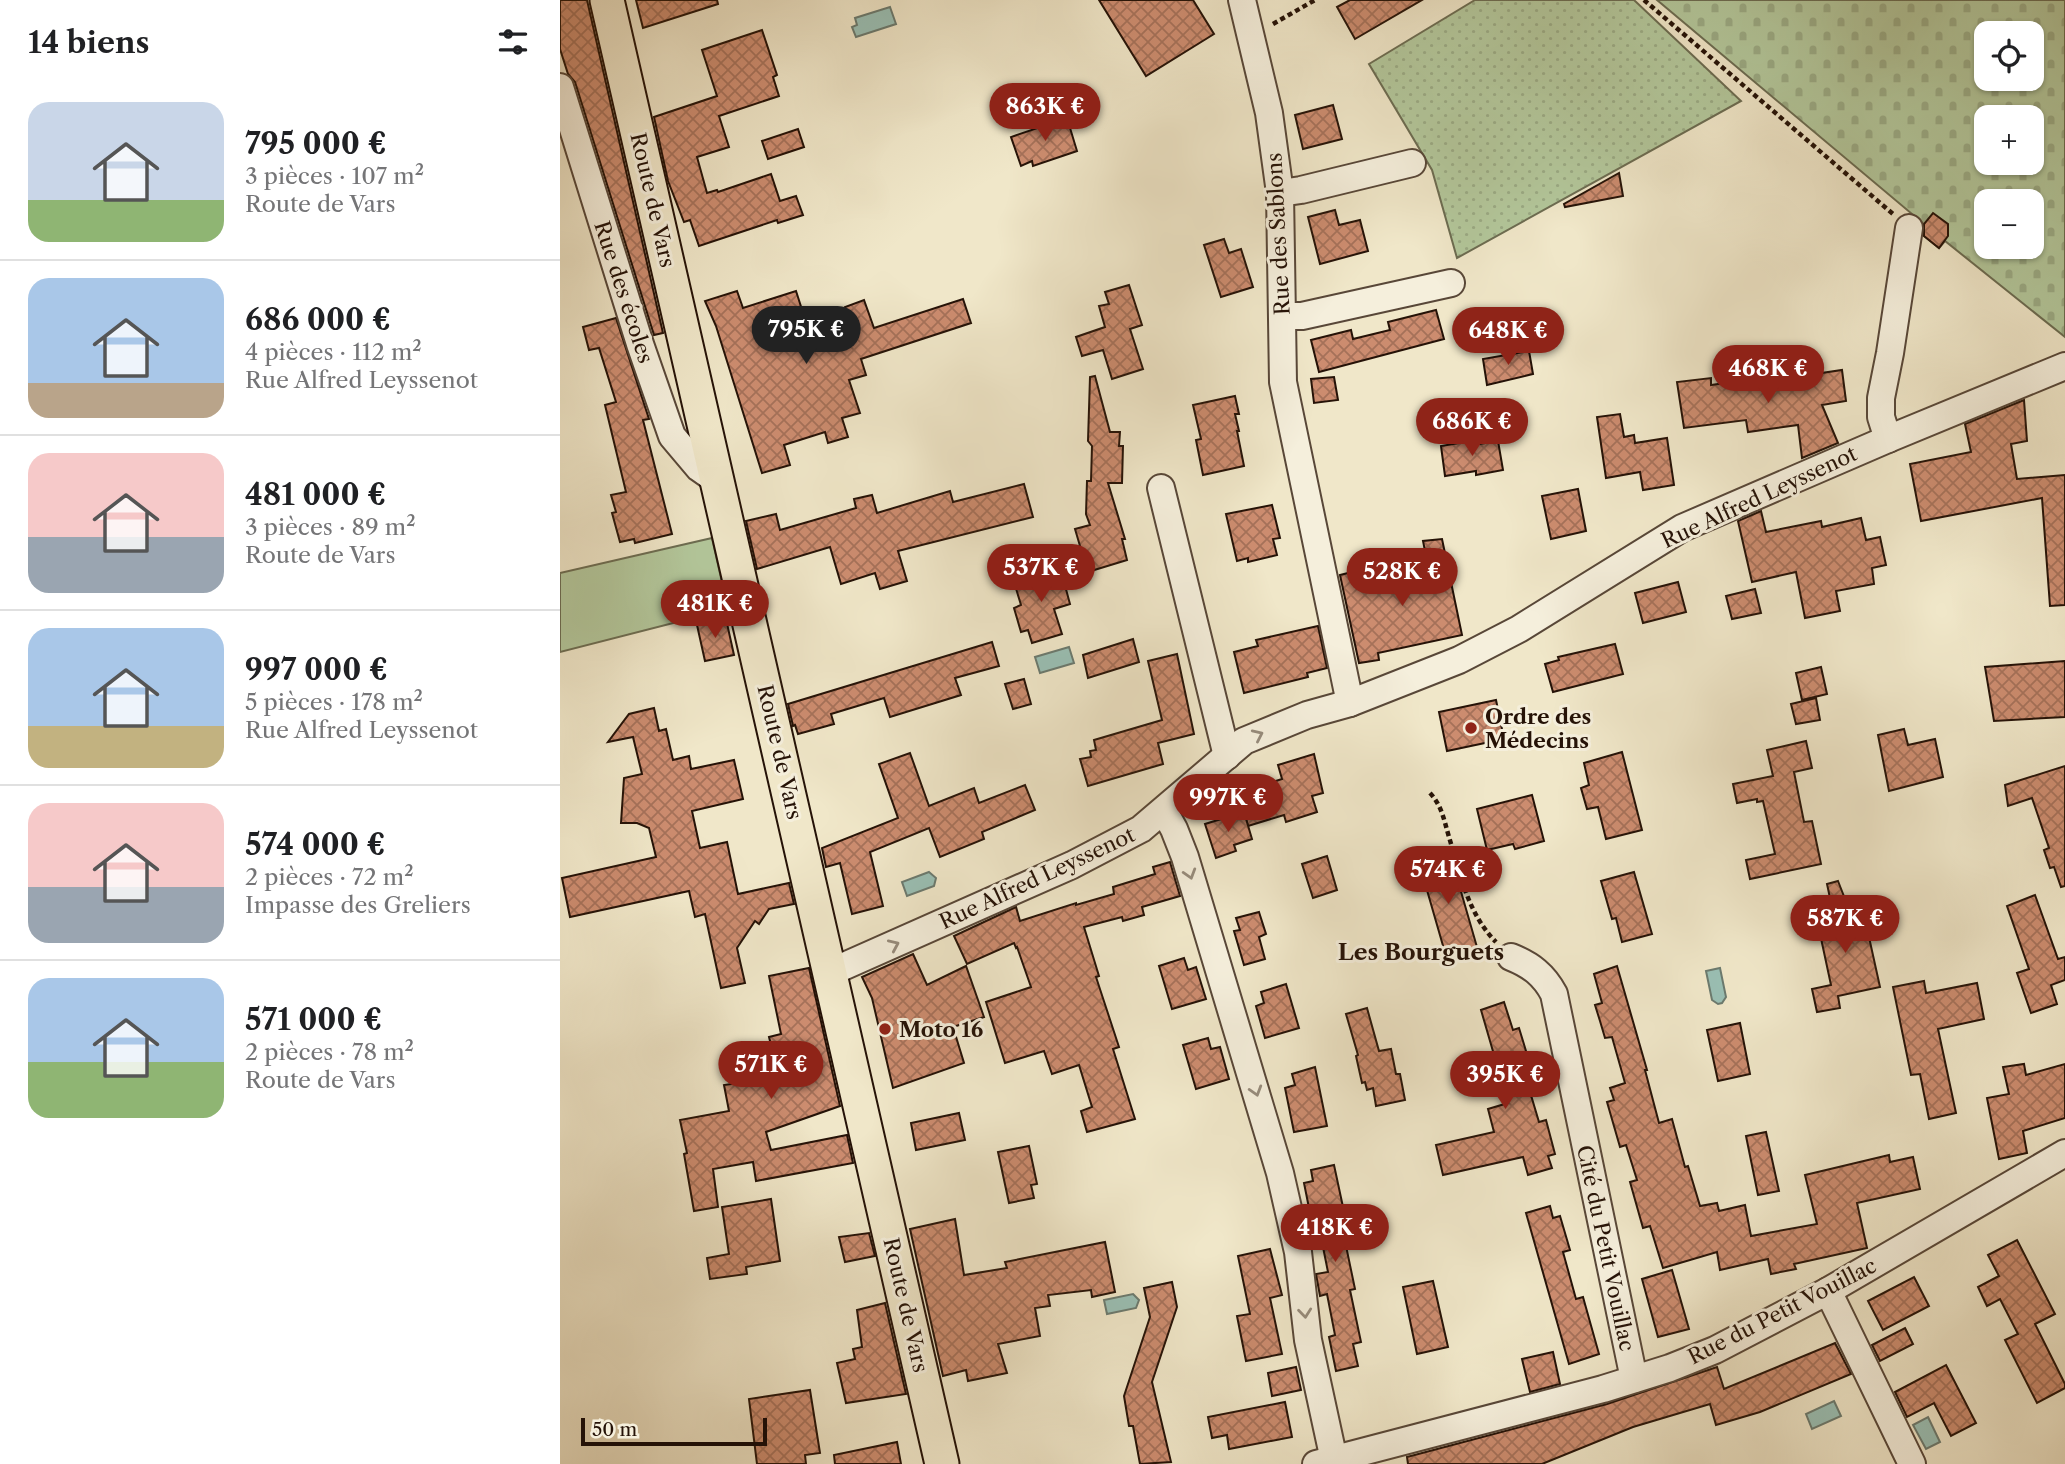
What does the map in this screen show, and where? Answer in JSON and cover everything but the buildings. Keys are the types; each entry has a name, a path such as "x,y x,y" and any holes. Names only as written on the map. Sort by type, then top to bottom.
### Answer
{"main road":[{"name":"Route de Vars","path":"607,0 942,1464"}],"street":[{"name":"Rue des Sablons","path":"1249,2 1280,193 1283,382 1350,703"},
{"name":"Rue des écoles","path":"560,87 640,344 672,436 699,468 716,480"},
{"path":"1280,193 1412,163"},
{"path":"1888,439 1881,417 1881,398 1909,228"},
{"path":"1282,316 1302,316 1451,283"},
{"name":"Rue Alfred Leyssenot","path":"831,972 1072,864 1141,829 1244,741 1307,715 1350,703 1459,660 1518,629 1682,528 2065,366"},
{"path":"1161,488 1227,756"},
{"path":"1164,811 1185,857 1280,1173 1298,1252 1307,1340 1325,1462"},
{"name":"Cité du Petit Vouillac","path":"1511,957 1536,970 1548,981 1554,994 1634,1379"},
{"name":"Rue du Petit Vouillac","path":"1325,1462 1603,1389 1670,1368 1715,1350 1828,1291 2065,1153"},
{"path":"1828,1291 1912,1464"}],"path":[{"path":"1272,31 1273,24 1315,0"},
{"path":"1644,0 1909,228"},
{"path":"1430,793 1440,804 1461,879 1474,912 1491,937 1511,957"}],"green space":[{"path":"1475,0 1634,0 1741,101 1457,258 1432,170 1369,64"},
{"path":"1657,0 2065,0 2065,337 1945,241 1939,248 1918,231 1924,224"},
{"path":"712,538 728,609 560,652 560,573"}],"water":[{"path":"890,7 896,24 856,37 852,27 857,25 855,18"},
{"path":"1069,647 1074,663 1040,673 1035,657"},
{"path":"929,872 936,878 934,886 907,896 902,882"},
{"path":"1720,968 1726,997 1718,1004 1712,1000 1706,971"},
{"path":"1133,1294 1139,1300 1136,1308 1107,1314 1104,1300"},
{"path":"1834,1401 1841,1416 1812,1429 1806,1414"},
{"path":"1928,1417 1940,1442 1926,1449 1913,1425"}],"place":[{"name":"Ordre des Médecins","path":"1471,728"},
{"name":"Moto 16","path":"885,1029"}],"district":[{"name":"Les Bourguets","path":"1421,952"}]}
